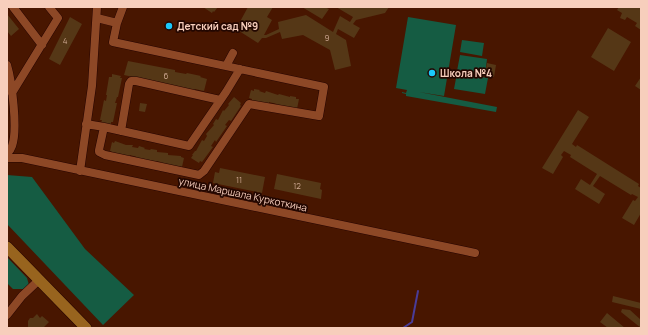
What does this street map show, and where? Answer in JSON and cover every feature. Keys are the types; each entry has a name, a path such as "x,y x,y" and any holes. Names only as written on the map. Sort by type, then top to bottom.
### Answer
{"main road":[{"path":"7,247 86,328"}],"street":[{"path":"13,7 42,45"},
{"path":"12,93 58,18 49,7"},
{"path":"80,170 92,86 97,7"},
{"path":"104,127 99,150 105,155 199,175 204,171 249,104 319,116 324,87 113,42 117,23 123,7"},
{"path":"97,18 117,23"},
{"path":"226,66 233,53"},
{"path":"7,65 12,93 14,136 12,146 7,154"},
{"path":"86,124 188,146 240,69"},
{"path":"121,131 129,84 131,81 220,100"},
{"name":"улица Маршала Куркоткина","path":"7,158 22,158 475,253"},
{"path":"7,315 22,296 39,280"}],"green space":[{"path":"408,17 456,25 444,96 419,92 497,107 496,112 406,96 406,94 402,92 406,93 407,90 396,88"},
{"path":"462,40 484,43 482,56 460,52"},
{"path":"460,55 487,59 485,76 457,71"},
{"path":"457,73 488,78 485,94 454,89"},
{"path":"7,175 32,177 85,249 134,295 103,325 7,224"},
{"path":"7,257 27,278 29,285 25,289 13,289 7,283"}],"building":[{"path":"203,7 218,7 212,13"},
{"path":"248,7 273,7 267,17 272,20 264,35 266,35 279,29 278,22 306,15 333,32 340,16 350,22 353,17 336,7 389,7 385,13 356,20 353,24 360,28 354,38 338,29 336,34 346,40 351,66 335,70 330,50 303,35 282,39 280,32 266,38 262,38 258,43 236,29"},
{"path":"302,7 324,7 329,9 322,19"},
{"path":"619,7 641,7 641,30 635,26 637,23 627,17 625,20 620,18 622,13 617,10"},
{"path":"7,14 19,29 11,36 7,31"},
{"path":"70,17 82,24 60,65 49,59"},
{"path":"608,28 631,42 614,71 591,57"},
{"path":"128,61 175,70 175,72 201,76 200,77 207,79 204,91 195,89 194,92 133,79 133,77 124,75"},
{"path":"487,63 496,65 494,77 485,76"},
{"path":"112,74 121,76 120,78 122,78 118,97 115,103 117,103 113,122 111,122 111,125 101,123 102,120 100,120 104,100 106,101 109,77 112,77"},
{"path":"641,77 641,90 635,86"},
{"path":"254,89 265,93 266,91 278,95 296,97 296,99 299,99 297,109 276,106 277,104 269,102 269,104 252,101 252,99 249,98 251,90 254,91"},
{"path":"234,97 241,103 241,106 231,121 229,120 225,125 227,126 216,142 215,140 211,146 213,147 202,162 200,161 199,163 191,158 192,155 202,140 204,141 207,136 206,134 214,125 213,124 216,119 218,120 223,110 224,111"},
{"path":"140,103 147,104 145,112 139,111"},
{"path":"578,110 589,117 572,144 576,147 577,145 639,184 638,186 641,188 641,213 634,225 622,218 633,200 635,201 638,197 632,194 631,195 600,176 593,186 605,194 599,204 575,189 581,179 590,185 597,174 570,157 571,155 564,151 561,155 563,157 553,174 542,168"},
{"path":"115,141 126,145 133,145 132,147 138,148 139,146 145,148 144,149 168,153 168,155 181,156 184,158 182,167 179,166 179,168 161,164 161,162 155,161 155,163 136,159 137,157 130,155 130,158 112,154 110,151 112,142 114,143"},
{"path":"220,168 265,177 262,193 213,183 215,172 219,173"},
{"path":"277,174 321,183 321,199 274,189"},
{"path":"613,296 641,303 641,309 612,302"},
{"path":"622,309 630,310 641,320 641,328 621,312"},
{"path":"607,313 625,328 608,328 600,322"},
{"path":"37,314 40,318 42,316 49,322 43,328 28,328 28,321"}],"waterway":[{"path":"403,328 412,322 418,291"}],"place":[{"name":"Детский сад №9","path":"169,26"},
{"name":"Школа №4","path":"432,73"}]}
